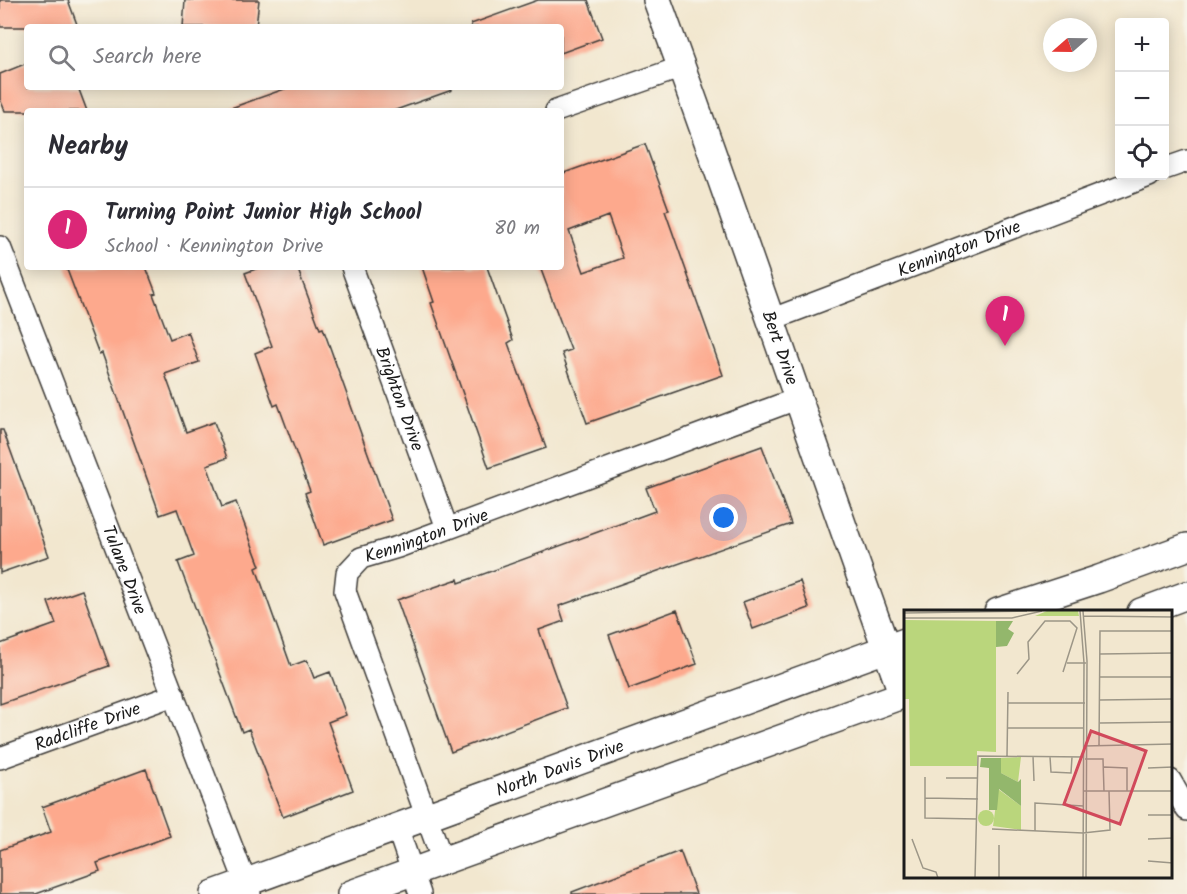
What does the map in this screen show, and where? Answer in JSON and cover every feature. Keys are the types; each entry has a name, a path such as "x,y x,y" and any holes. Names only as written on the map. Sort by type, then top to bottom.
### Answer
{"street":[{"name":"Bert Drive","path":"657,0 799,398 846,540 896,645 904,694"},
{"path":"564,108 682,67"},
{"path":"1169,168 1187,161"},
{"name":"Kennington Drive","path":"770,320 1138,180"},
{"name":"Tulane Drive","path":"0,247 248,888"},
{"name":"Brighton Drive","path":"353,270 447,528"},
{"name":"Kennington Drive","path":"443,862 345,591 346,573 361,558 799,398"},
{"path":"1004,610 1187,547"},
{"path":"1146,610 1187,595"},
{"name":"North Davis Drive","path":"214,894 248,888 426,817 896,645"},
{"path":"351,894 416,883 443,862 904,694"},
{"name":"Radcliffe Drive","path":"0,758 174,695"},
{"path":"1172,784 1187,810"},
{"path":"397,828 416,883"}],"building":[{"path":"0,0 68,0 77,24 24,24 24,27 0,27"},
{"path":"185,0 259,0 256,24 183,24"},
{"path":"538,0 588,0 602,38 564,52 564,24 471,24"},
{"path":"24,64 24,90 79,90 86,108 24,108 24,111 5,111 0,99 0,74"},
{"path":"282,90 452,90 401,108 231,108"},
{"path":"645,144 669,210 665,211 723,375 587,423 562,353 571,350 541,270 564,270 564,173","holes":["608,216 623,258 584,272 569,231"]},
{"path":"67,270 147,270 156,293 153,294 170,339 188,332 199,362 165,374 186,432 214,422 227,458 207,465 222,507 236,502 260,566 256,568 291,666 307,660 314,678 330,672 346,715 328,722 353,790 283,817 249,729 242,732 178,562 194,556 177,509 160,515 102,353 99,354"},
{"path":"253,270 298,270 320,329 323,328 392,520 323,545 305,493 310,491 278,404 274,406 255,353 272,346 245,273"},
{"path":"423,270 488,270 513,340 508,343 546,448 489,468 431,303 434,302"},
{"path":"0,430 3,430 49,556 0,573"},
{"path":"762,446 791,524 559,606 564,621 539,630 567,708 451,752 397,600 458,579 459,583 655,511 646,488"},
{"path":"800,581 809,608 753,629 743,602"},
{"path":"82,590 109,666 0,704 0,644 56,624 48,602"},
{"path":"677,610 697,664 629,689 609,635"},
{"path":"146,769 170,836 97,863 100,871 36,894 0,894 0,850 51,832 42,807"},
{"path":"680,851 696,894 572,894 572,892"}],"place":[{"name":"Turning Point Junior High School","path":"1005,346"}]}
